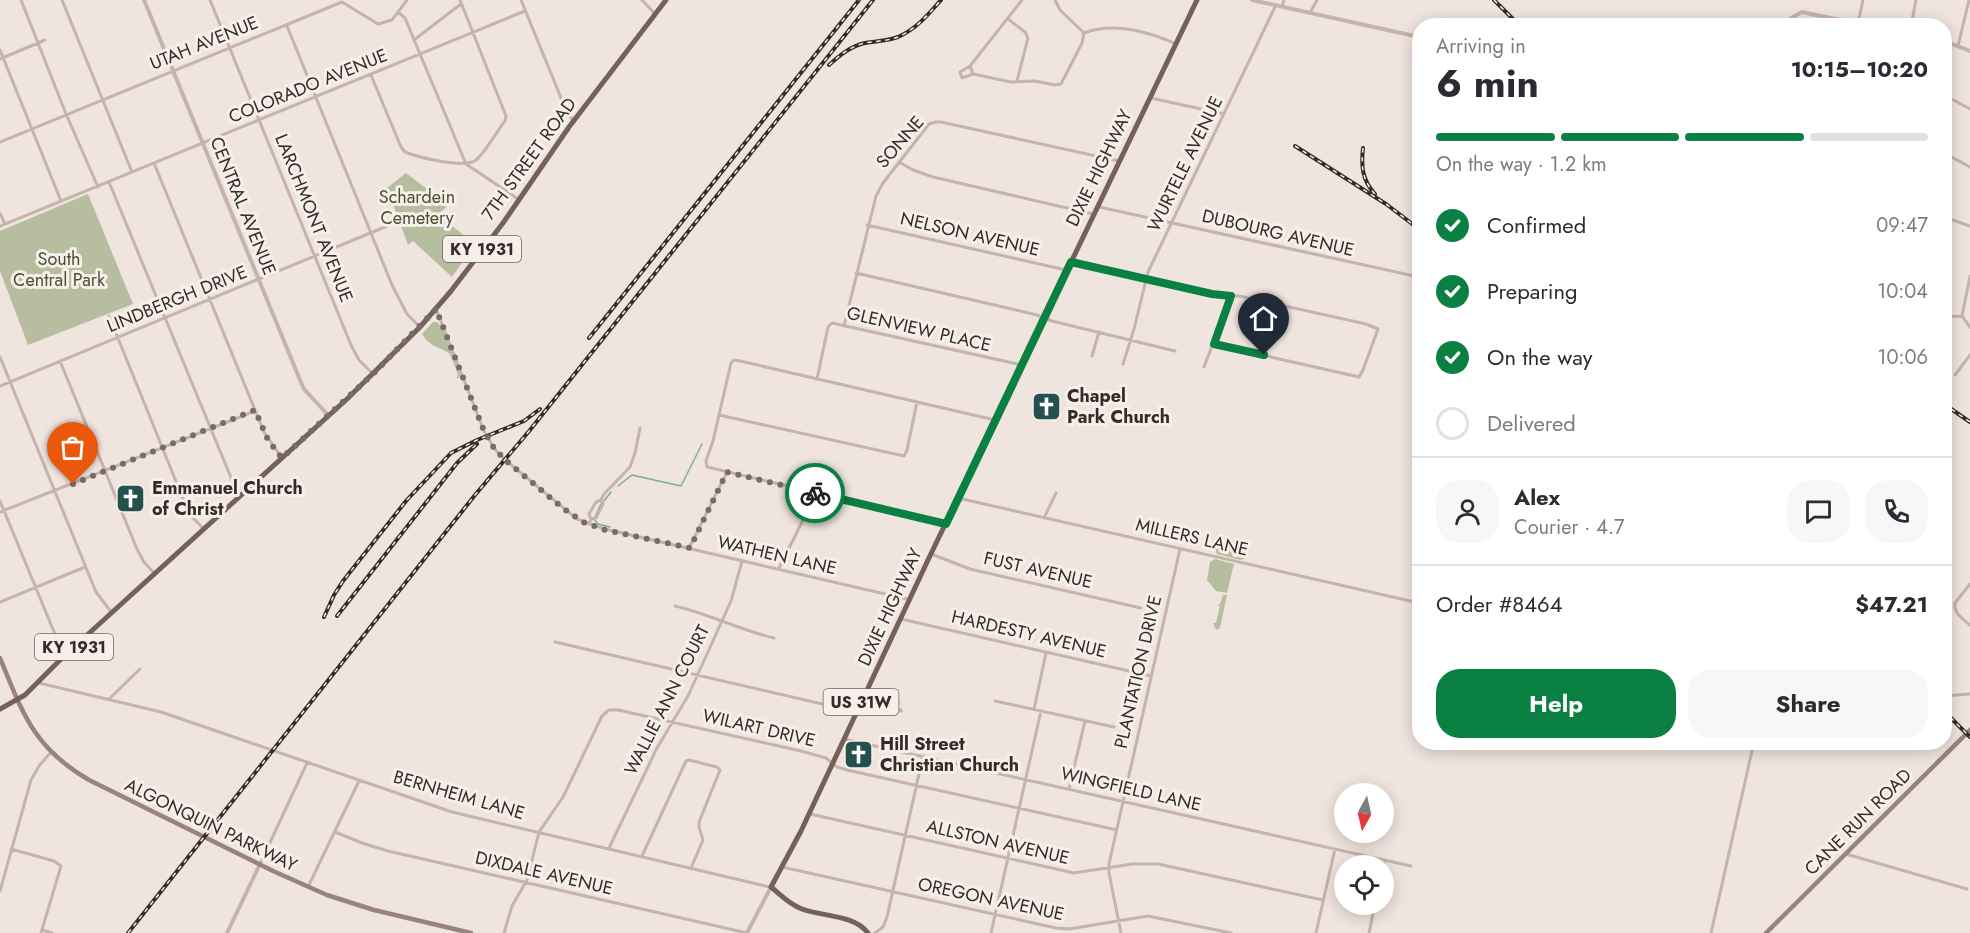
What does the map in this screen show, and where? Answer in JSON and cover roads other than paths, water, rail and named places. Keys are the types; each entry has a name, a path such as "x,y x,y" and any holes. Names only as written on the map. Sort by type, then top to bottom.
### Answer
{"main road":[{"name":"7TH STREET ROAD","path":"0,709 18,700 39,683 64,656 373,374 420,327 519,200 666,0"},
{"name":"DIXIE HIGHWAY","path":"771,887 833,763 1066,270 1197,0"},
{"name":"ALGONQUIN PARKWAY","path":"0,658 27,720 51,752 89,780 308,887 374,910 471,933"},
{"name":"CANE RUN ROAD","path":"1952,748 1970,730"},
{"name":"CANE RUN ROAD","path":"1766,933 1950,750"},
{"name":"BERNHEIM LANE","path":"771,887 785,900 800,908 855,922 868,933"}],"street":[{"path":"21,0 98,187"},
{"path":"62,0 132,172"},
{"name":"CENTRAL AVENUE","path":"144,0 302,385 328,415"},
{"name":"LARCHMONT AVENUE","path":"210,0 354,352 373,374"},
{"path":"407,0 398,12 405,18 466,164 519,200"},
{"path":"521,0 568,115 575,121"},
{"path":"642,0 655,14"},
{"path":"1022,0 970,66 960,72 962,78 973,74 1011,82 1035,81 1061,84 1082,43 1084,33"},
{"path":"1055,0 1060,10 1084,33"},
{"path":"1252,0 1412,35"},
{"path":"1282,6 1284,0"},
{"path":"1310,13 1317,0"},
{"path":"1859,18 1863,0"},
{"path":"1913,18 1916,0"},
{"path":"1958,46 1969,0"},
{"name":"UTAH AVENUE","path":"0,142 341,1 378,24 392,20 398,12"},
{"path":"371,75 403,150 410,154 453,163 466,164 475,161 506,116 461,2 414,40"},
{"name":"WURTELE AVENUE","path":"1123,364 1145,279 1276,5"},
{"name":"COLORADO AVENUE","path":"2,225 525,11"},
{"path":"1791,18 1802,12 1833,18"},
{"path":"1007,18 1025,32 1028,38 1017,81"},
{"path":"287,25 405,311 420,327"},
{"path":"1084,33 1098,29 1127,30 1156,36 1176,45"},
{"path":"2,58 45,40"},
{"path":"1952,44 1970,51"},
{"path":"0,50 61,201"},
{"path":"970,66 973,74"},
{"path":"1150,97 1224,114"},
{"path":"1952,99 1970,109"},
{"name":"SONNE","path":"844,326 867,225 879,189 929,124 936,122 1035,141 1119,161"},
{"path":"1952,157 1970,167"},
{"path":"899,162 933,177 1093,214"},
{"path":"154,163 268,440 282,458"},
{"path":"109,182 239,497"},
{"name":"DUBOURG AVENUE","path":"1097,206 1412,275"},
{"path":"0,213 2,225"},
{"path":"1952,219 1970,225"},
{"name":"LINDBERGH DRIVE","path":"0,386 397,222"},
{"name":"NELSON AVENUE","path":"867,225 1066,270"},
{"path":"1071,262 1212,294 1239,296 1377,327 1374,343 1359,377 1214,344"},
{"path":"856,273 1016,310 1175,351"},
{"path":"1970,276 1962,316 1970,327"},
{"path":"1204,367 1231,296"},
{"name":"WATHEN LANE","path":"436,309 484,431 494,448 564,509 589,524 911,600"},
{"path":"109,316 189,512 204,530"},
{"path":"1952,317 1962,316"},
{"name":"GLENVIEW PLACE","path":"817,379 829,326 832,323 1022,365"},
{"path":"1092,356 1099,332"},
{"path":"1955,375 1970,355"},
{"path":"0,357 98,597 112,613"},
{"path":"946,524 711,468 706,463 731,363 734,360 995,420"},
{"path":"60,361 137,549 154,574"},
{"path":"719,415 905,455 917,402"},
{"path":"2,511 255,410"},
{"path":"589,524 591,519 589,514 596,502 601,500 630,467 640,428"},
{"path":"690,548 727,472"},
{"path":"1044,518 1056,493"},
{"name":"MILLERS LANE","path":"958,498 1412,601"},
{"path":"591,519 596,518 603,504 601,500"},
{"path":"0,501 2,511 64,656"},
{"path":"779,568 803,520"},
{"name":"PLANTATION DRIVE","path":"1109,868 1180,549"},
{"name":"FUST AVENUE","path":"931,554 970,569 1141,608"},
{"name":"WALLIE ANN COURT","path":"609,848 657,748 688,696 735,590 742,561"},
{"path":"0,602 85,567"},
{"path":"1970,584 1954,605 1957,613 1970,625"},
{"path":"675,606 705,613 749,632 774,638"},
{"name":"HARDESTY AVENUE","path":"901,619 1151,676"},
{"path":"555,642 857,712"},
{"path":"1034,710 1046,652"},
{"path":"109,699 140,669"},
{"name":"BERNHEIM LANE","path":"39,683 161,712 452,813 771,887"},
{"path":"1952,695 1970,694"},
{"path":"995,700 1114,727"},
{"name":"WILART DRIVE","path":"539,832 563,798 602,716 613,709 815,755 826,758 837,767 1117,830"},
{"path":"991,933 1041,711"},
{"path":"1069,789 1085,721"},
{"name":"WINGFIELD LANE","path":"844,739 1362,855"},
{"path":"1711,933 1752,750"},
{"path":"0,891 31,780 51,752"},
{"path":"875,933 885,924 923,756"},
{"path":"642,856 686,761 689,760 717,767 720,770 699,822 703,840 691,868"},
{"path":"227,933 307,763"},
{"path":"308,887 359,781"},
{"name":"ALLSTON AVENUE","path":"808,814 1074,873 1132,864 1164,865 1323,900"},
{"name":"DIXDALE AVENUE","path":"335,832 388,851 748,933"},
{"path":"504,933 509,912 526,883 539,832"},
{"path":"11,849 54,861 61,866 42,932 52,933"},
{"path":"1316,933 1335,849"},
{"path":"1846,854 1967,889"},
{"name":"WINGFIELD LANE","path":"1394,862 1411,866"},
{"name":"OREGON AVENUE","path":"782,867 1064,929 1141,916 1157,917 1231,933"},
{"path":"1109,868 1121,933"},
{"name":"DIXIE HIGHWAY","path":"748,933 771,887"},
{"path":"1369,933 1373,915"}],"waterway":[{"path":"618,486 632,475 681,486 702,444"},
{"path":"604,501 611,492"},
{"path":"595,517 601,504"},
{"path":"595,520 598,524 610,527"}],"railway":[{"path":"589,338 859,0"},
{"path":"128,933 475,495 530,430 873,0"},
{"path":"829,65 855,46 904,34 921,21 941,0"},
{"path":"1494,0 1512,18"},
{"path":"1295,146 1386,204 1412,224"},
{"path":"1363,148 1363,173 1375,194"},
{"path":"324,617 343,581 406,501 451,453 524,421 540,409"},
{"path":"1952,410 1970,422"},
{"path":"337,616 457,463 477,444"},
{"path":"1952,719 1970,737"}],"place":[{"name":"Chapel Park Church","path":"1046,406"},
{"name":"Emmanuel Church of Christ","path":"131,498"},
{"name":"Hill Street Christian Church","path":"859,754"}],"park label":[{"name":"Schardein Cemetery","path":"417,207"},
{"name":"South Central Park","path":"59,269"}]}
